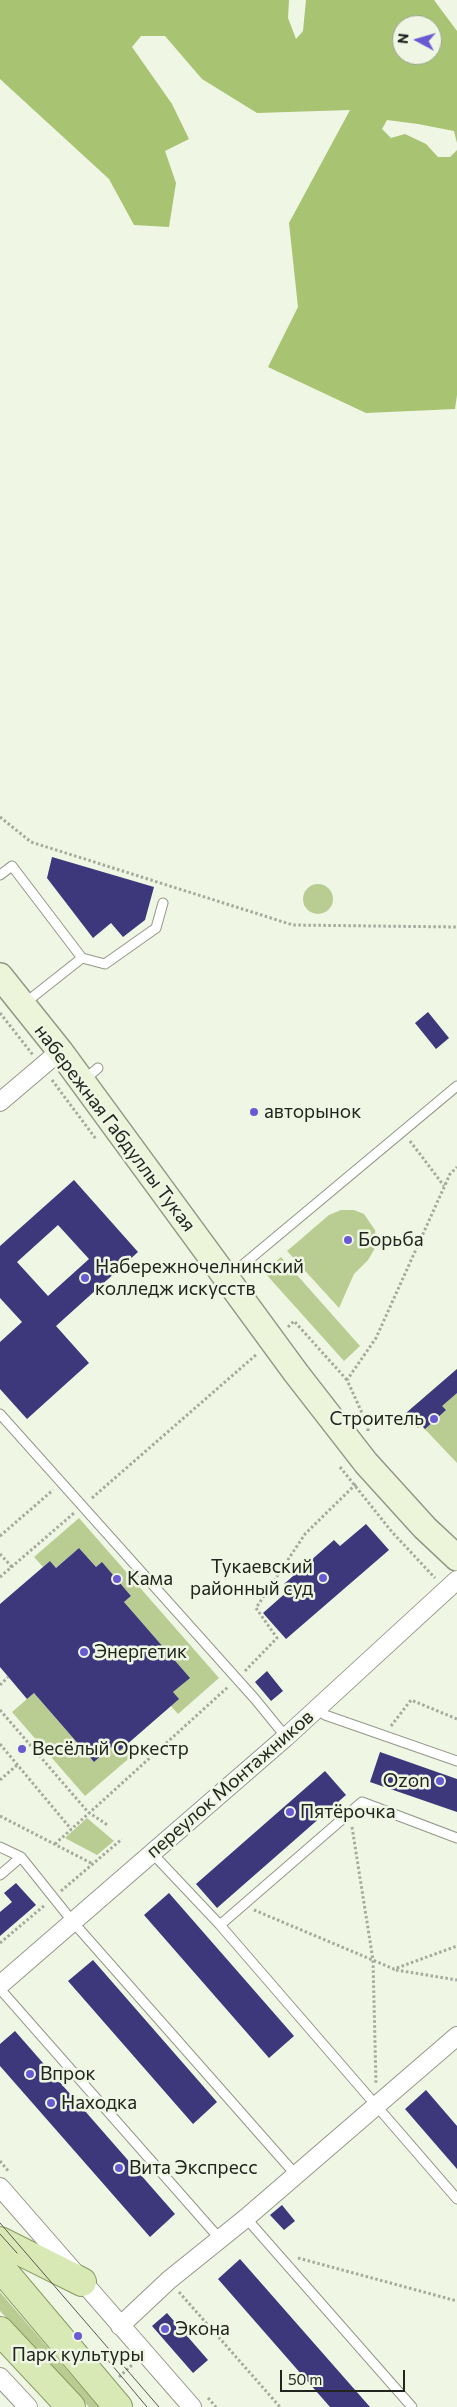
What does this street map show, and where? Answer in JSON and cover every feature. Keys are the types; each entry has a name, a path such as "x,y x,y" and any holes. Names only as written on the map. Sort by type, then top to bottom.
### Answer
{"main road":[{"name":"набережная Габдуллы Тукая","path":"0,976 60,1051 90,1075 227,1279 272,1341 366,1462 424,1528 457,1558"},
{"path":"0,2241 82,2282"},
{"path":"0,2267 110,2399"},
{"path":"0,2331 71,2407"}],"street":[{"path":"0,1102 60,1051"},
{"name":"переулок Монтажников","path":"0,1987 286,1737 457,1580"},
{"path":"120,2326 169,2280 246,2218 457,2036"},
{"path":"0,2187 192,2407"},
{"path":"0,2376 28,2407"}],"lane":[{"path":"0,875 12,866 82,958 105,964 156,928 163,903"},
{"path":"22,1004 82,958"},
{"path":"227,1279 457,1086"},
{"path":"0,1414 286,1737"},
{"path":"324,1715 457,1761"},
{"path":"220,1925 362,1802 457,1838"},
{"path":"0,1848 20,1857 73,1922 296,2175"},
{"path":"152,1853 220,1925 457,2199"},
{"path":"0,1875 20,1857"},
{"path":"0,1987 220,2240"},
{"path":"246,2218 412,2407"}],"path":[{"path":"0,817 31,842 292,925 457,927"},
{"path":"409,1125 407,1136 444,1186"},
{"path":"450,1174 457,1168"},
{"path":"0,1577 294,1321 347,1380"},
{"path":"0,1536 61,1483"},
{"path":"0,1554 12,1567"},
{"path":"0,1685 8,1677"},
{"path":"55,1844 88,1812 236,1680"},
{"path":"383,1735 411,1700 457,1719"},
{"path":"0,1710 88,1812 109,1826"},
{"path":"0,1744 71,1829"},
{"path":"0,1780 17,1765"},
{"path":"349,1813 373,1960 376,2104"},
{"path":"0,1816 93,1864"},
{"path":"243,1906 394,1969 457,1980"},
{"path":"394,1969 457,1946"},
{"path":"277,2252 457,2301"},
{"path":"169,2280 280,2407"},
{"path":"110,2399 144,2353"}],"shaded area":[{"path":"0,0 289,0 288,18 296,39 303,31 306,0 434,0 457,31 457,143 454,131 418,124 387,120 382,129 391,138 405,134 426,144 438,157 450,157 457,150 457,395 455,409 366,413 268,367 298,307 289,223 350,110 257,113 202,79 165,36 141,36 132,47 172,104 189,139 165,151 176,183 169,227 134,225 109,179 0,79"},
{"path":"318,884 324,885 332,893 332,905 324,913 318,914 312,913 304,905 303,899 304,893 312,885"},
{"path":"341,1210 354,1210 364,1214 375,1230 376,1239 374,1250 368,1260 354,1274 339,1308 287,1251 329,1215"},
{"path":"281,1257 360,1346 344,1361 264,1272"},
{"name":"Строитель","path":"457,1369 457,1463 421,1425 418,1428 406,1413"},
{"path":"79,1518 219,1678 178,1714 171,1706 173,1692 189,1678 124,1602 131,1596 102,1563 96,1567 79,1548 56,1568 50,1561 43,1567 34,1557"},
{"path":"34,1693 94,1762 111,1747 125,1746 133,1755 85,1796 12,1712"},
{"path":"87,1818 114,1841 97,1855 65,1838"},
{"path":"0,2292 99,2407 89,2407 0,2311"}],"building":[{"path":"52,857 154,887 145,920 123,937 111,923 93,938 47,878"},
{"path":"428,1012 449,1038 436,1049 415,1023"},
{"path":"74,1180 138,1252 56,1326 89,1363 27,1419 0,1389 0,1342 22,1322 0,1298 0,1246","holes":["58,1225 89,1259 48,1296 17,1262"]},
{"path":"457,1369 457,1393 442,1406 446,1410 425,1429 421,1425 418,1428 406,1413"},
{"name":"Тукаевский районный суд","path":"366,1524 389,1550 286,1639 263,1613 289,1590 284,1584 334,1540 340,1546"},
{"name":"Энергетик","path":"79,1548 96,1567 102,1562 131,1596 124,1602 190,1678 173,1692 179,1699 117,1753 111,1747 94,1762 34,1693 27,1699 0,1667 0,1604 50,1561 56,1568"},
{"path":"267,1671 283,1691 271,1701 255,1682"},
{"path":"380,1752 457,1779 457,1812 370,1782"},
{"path":"325,1771 346,1795 217,1908 196,1884"},
{"path":"16,1883 36,1905 0,1936 0,1912 12,1902 4,1893"},
{"path":"169,1893 294,2036 269,2058 144,1915"},
{"path":"93,1960 217,2102 193,2124 68,1981"},
{"path":"15,2031 175,2214 150,2237 0,2066 0,2044"},
{"path":"426,2090 457,2126 457,2169 405,2109"},
{"path":"282,2205 295,2221 284,2230 270,2215"},
{"path":"240,2259 370,2407 330,2407 218,2279"},
{"path":"167,2313 208,2360 193,2373 152,2326"}],"tram line":[{"path":"0,2223 159,2407"},
{"path":"0,2234 17,2253"},
{"path":"106,2358 147,2407"}],"place":[{"name":"авторынок","path":"254,1112"},
{"name":"Борьба","path":"348,1240"},
{"name":"Набережночелнинский колледж искусств","path":"85,1278"},
{"name":"Строитель","path":"434,1419"},
{"name":"Тукаевский районный суд","path":"323,1578"},
{"name":"Кама","path":"117,1579"},
{"name":"Энергетик","path":"84,1652"},
{"name":"Весёлый Оркестр","path":"22,1749"},
{"name":"Ozon","path":"440,1781"},
{"name":"Пятёрочка","path":"290,1812"},
{"name":"Впрок","path":"30,2074"},
{"name":"Находка","path":"51,2103"},
{"name":"Вита Экспресс","path":"119,2168"},
{"name":"Экона","path":"165,2329"},
{"name":"Парк культуры","path":"78,2336"}]}
